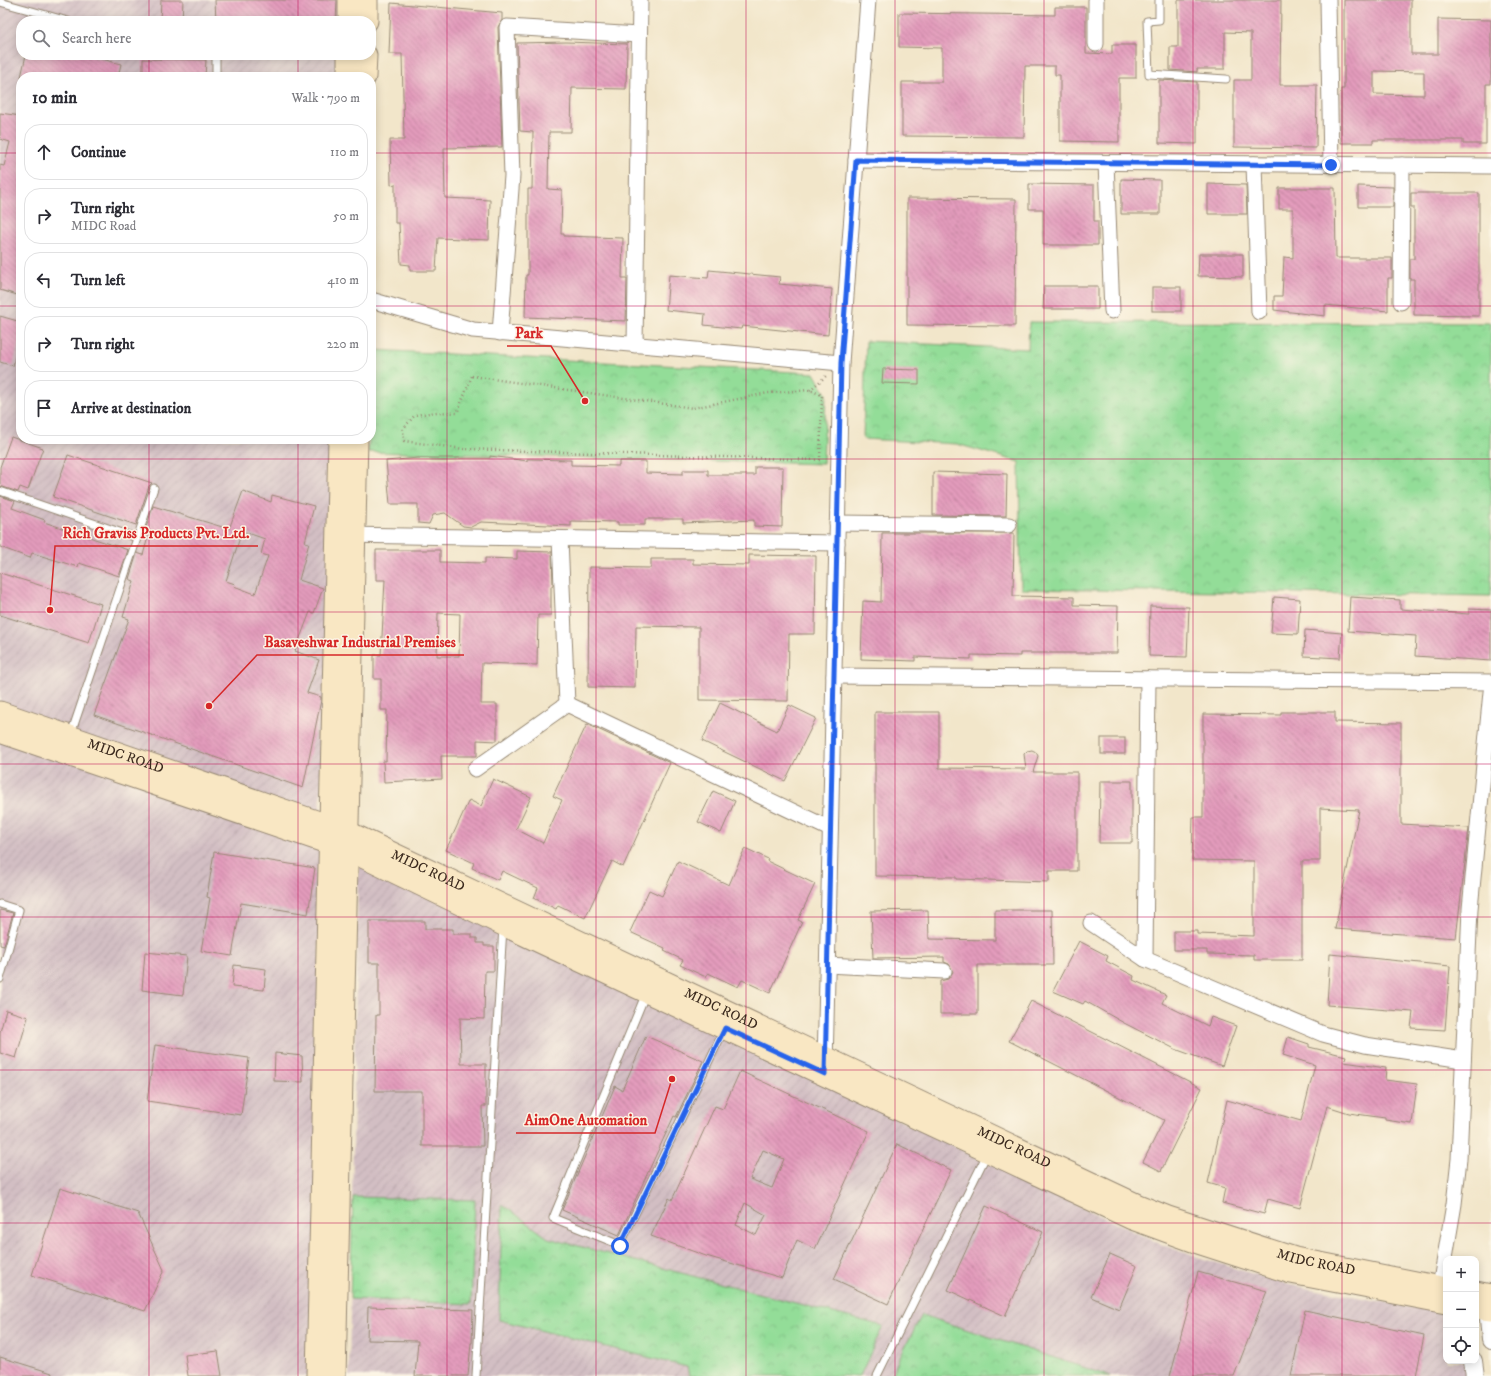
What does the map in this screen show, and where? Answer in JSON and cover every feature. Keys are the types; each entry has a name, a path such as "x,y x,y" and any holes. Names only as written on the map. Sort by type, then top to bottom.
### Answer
{"main road":[{"path":"349,16 350,0"},
{"path":"366,16 367,0"},
{"path":"348,60 348,72"},
{"path":"365,72 366,60"},
{"path":"339,444 346,535"},
{"path":"335,1376 339,838 346,535 356,444"},
{"name":"MIDC ROAD","path":"0,712 67,744 339,838 992,1144 1138,1205 1187,1223 1295,1258 1443,1293"},
{"name":"MIDC ROAD","path":"0,732 67,744"},
{"path":"317,1376 339,838"},
{"name":"MIDC ROAD","path":"339,838 503,925 725,1028 825,1066"}],"street":[{"path":"635,345 640,0"},
{"path":"825,1066 841,363 868,0"},
{"path":"1096,0 1096,44"},
{"path":"1328,0 1331,165"},
{"path":"500,333 512,176 507,27 639,35"},
{"path":"856,160 1491,166"},
{"path":"1106,163 1112,311"},
{"path":"1254,164 1259,312"},
{"path":"1401,302 1402,165"},
{"path":"376,301 473,330 841,363"},
{"path":"837,523 1010,525"},
{"path":"346,535 837,543"},
{"path":"560,538 567,704"},
{"path":"834,676 1491,682"},
{"path":"1146,959 1148,679"},
{"path":"1444,1292 1459,1159 1462,1060 1470,909 1491,692"},
{"path":"475,769 567,704"},
{"path":"567,704 830,829"},
{"path":"1091,924 1146,959 1323,1034 1366,1045 1462,1060"},
{"path":"827,965 944,971"},
{"path":"1485,1302 1491,1340"},
{"path":"1473,1364 1475,1376"}],"lane":[{"path":"1159,0 1159,20 1147,21 1149,74 1226,79"},
{"path":"0,2 50,16"},
{"path":"216,60 216,72"},
{"path":"67,744 154,488"},
{"path":"0,491 138,538"},
{"path":"0,904 19,910 0,979"},
{"path":"476,1376 503,925"},
{"path":"646,992 553,1218 620,1246 725,1028"},
{"path":"877,1376 992,1144"}],"path":[{"path":"472,376 693,408 768,394 810,390 822,395 820,460 464,448 404,441 404,429 415,415 437,412 458,414 472,376"}],"shaded area":[{"path":"0,0 355,0 354,16 16,16 16,60 353,60 353,72 16,72 16,444 339,444 320,808 318,1376 0,1376"},
{"path":"358,863 1158,1243 1191,1255 1290,1285 1443,1312 1443,1364 1467,1364 1468,1376 349,1376"}],"green space":[{"path":"1029,322 1491,323 1491,596 1021,589 1019,462 957,444 863,439 866,341 1028,349"},
{"path":"376,350 814,373 826,394 823,464 368,452 369,444 376,444"},
{"path":"353,1197 475,1200 471,1304 350,1299"},
{"path":"502,1204 548,1238 883,1326 860,1376 689,1376 687,1367 499,1320"},
{"path":"922,1315 1110,1376 892,1376 899,1358"}],"building":[{"path":"161,0 183,0 182,16 160,16"},
{"path":"215,0 337,0 336,16 216,16"},
{"path":"1178,0 1281,0 1280,85 1317,85 1316,148 1234,147 1234,80 1251,80 1251,33 1225,32 1225,69 1197,69 1197,72 1170,70 1170,47 1178,47"},
{"path":"1344,0 1411,0 1411,54 1438,54 1438,19 1491,20 1491,84 1486,84 1486,144 1463,144 1463,140 1373,140 1373,143 1341,143 1341,89 1344,89","holes":["1374,71 1424,72 1424,95 1374,94"]},
{"path":"391,3 502,13 502,20 498,27 502,147 444,148 445,198 490,200 489,240 438,238 436,271 410,271 410,265 401,264 399,223 395,223 395,184 391,185 390,140 404,140 402,54 389,54"},
{"path":"1055,7 1086,7 1086,53 1112,54 1112,45 1136,45 1136,78 1119,78 1119,142 1060,141 1060,75 1055,75 1055,66 1025,66 1024,137 902,136 902,82 942,82 942,48 899,47 899,13 1055,15"},
{"path":"566,42 627,44 626,89 572,88 571,132 549,132 548,189 562,190 561,234 564,234 564,236 623,238 622,278 627,278 626,321 525,317 526,275 528,275 528,189 532,189 533,132 520,131 517,43"},
{"path":"25,60 105,60 121,64 119,72 22,72"},
{"path":"143,60 206,60 205,72 143,72"},
{"path":"1159,80 1197,82 1197,144 1159,143"},
{"path":"0,113 16,115 16,295 0,290 0,165 4,166 10,142 0,139"},
{"path":"1121,179 1160,180 1160,214 1121,214"},
{"path":"1029,184 1094,185 1094,221 1098,221 1098,245 1043,245 1043,209 1029,209"},
{"path":"1208,184 1246,185 1247,214 1208,214"},
{"path":"1358,186 1393,187 1393,207 1358,207"},
{"path":"1279,188 1335,188 1336,258 1392,258 1392,278 1388,278 1388,311 1325,305 1325,316 1274,310 1274,296 1282,296 1284,257 1293,258 1293,209 1279,209"},
{"path":"1411,193 1479,193 1479,316 1414,315 1414,279 1410,279 1410,259 1414,259 1414,207 1411,207"},
{"path":"907,198 1016,199 1015,326 907,325"},
{"path":"1199,254 1243,254 1243,277 1198,276"},
{"path":"709,270 780,277 779,284 832,289 828,335 742,326 741,329 704,325 705,314 666,310 669,275 708,278"},
{"path":"1044,286 1098,286 1098,309 1043,309"},
{"path":"1152,287 1181,287 1181,311 1152,311"},
{"path":"0,316 16,321 16,354 13,366 0,362"},
{"path":"883,369 919,370 919,384 882,383"},
{"path":"11,437 16,439 16,444 31,444 43,448 28,490 20,487 18,492 0,486 0,467"},
{"path":"68,455 152,483 149,486 136,525 53,497"},
{"path":"490,456 527,461 527,459 571,460 571,465 619,466 619,461 646,461 646,473 683,474 683,470 708,470 708,475 755,475 755,467 783,467 782,527 754,526 754,520 683,523 683,519 645,519 645,525 618,525 618,522 571,521 571,526 481,522 471,527 463,526 445,513 433,515 429,524 418,523 418,504 390,504 386,461 418,458 490,458"},
{"path":"933,472 1007,474 1006,516 933,515"},
{"path":"243,491 271,502 272,495 314,506 305,542 309,543 299,580 323,588 314,613 310,612 295,651 319,660 307,693 321,697 321,700 303,788 94,715 129,619 123,617 134,581 129,579 137,553 143,555 150,530 146,528 153,506 229,529","holes":["242,531 265,539 261,554 268,556 255,594 234,586 235,584 226,581"]},
{"path":"0,496 15,501 12,508 45,520 44,522 128,550 119,576 79,563 78,567 32,553 30,558 0,547"},
{"path":"882,533 1014,533 1013,596 1074,597 1074,605 1118,606 1117,653 1020,653 1020,656 971,655 971,659 915,657 915,661 861,659 863,601 881,602"},
{"path":"376,550 440,550 440,562 485,563 485,558 517,559 517,551 552,552 553,586 551,586 551,615 538,615 537,665 482,663 481,704 497,704 497,741 477,740 477,756 441,756 442,779 384,782 383,761 386,761 387,710 381,710 381,679 374,679 374,655 381,655 385,580 376,580","holes":["438,613 460,614 459,656 437,656"]},
{"path":"749,555 816,556 815,634 789,634 788,701 699,700 699,627 636,626 635,688 588,687 589,567 651,568 651,559 693,559 693,564 749,565"},
{"path":"0,573 101,604 89,643 0,615"},
{"path":"1274,597 1300,599 1298,634 1271,633"},
{"path":"1350,597 1400,600 1400,609 1469,614 1469,609 1491,610 1491,661 1415,656 1416,636 1348,631"},
{"path":"1150,606 1189,607 1187,657 1149,656"},
{"path":"1305,630 1342,633 1340,658 1304,656"},
{"path":"720,703 777,731 789,705 816,718 785,781 702,741"},
{"path":"875,712 939,712 939,768 1026,769 1024,754 1027,751 1032,750 1036,752 1038,756 1033,772 1077,772 1077,871 1049,871 1049,882 956,879 956,877 875,876"},
{"path":"1281,712 1335,712 1335,722 1401,723 1401,824 1469,828 1456,938 1335,929 1359,810 1320,808 1320,861 1302,861 1302,960 1254,960 1254,955 1207,954 1207,950 1174,950 1174,931 1197,931 1197,934 1254,936 1254,861 1192,860 1193,817 1203,817 1203,714 1281,715"},
{"path":"587,724 670,763 623,867 612,861 585,918 558,905 556,909 534,898 538,888 502,871 498,880 472,868 474,863 446,850 469,800 481,806 493,779 531,797 516,829 543,843 562,800 553,796"},
{"path":"1101,738 1125,738 1125,754 1101,754"},
{"path":"1100,781 1132,781 1132,843 1099,843"},
{"path":"713,791 735,801 721,833 698,822"},
{"path":"745,848 768,859 767,861 815,884 798,920 802,922 770,993 742,980 738,987 708,973 706,977 680,965 683,960 664,951 665,948 630,932 649,890 662,896 678,861 729,885"},
{"path":"214,852 315,868 308,914 241,903 232,956 201,951 210,898 207,897"},
{"path":"0,910 13,913 4,946 0,945"},
{"path":"928,910 929,939 995,940 995,910 1052,910 1053,965 978,965 978,1014 940,1014 940,981 948,979 953,972 949,964 944,962 944,957 873,958 871,911"},
{"path":"369,921 425,921 425,929 453,929 453,934 472,934 472,938 477,938 477,943 484,943 484,946 494,946 494,971 485,971 484,1019 460,1018 461,1064 486,1064 486,1106 482,1106 483,1146 422,1146 422,1091 375,1091 376,1015 379,1015 379,963 369,963"},
{"path":"1079,941 1108,956 1106,961 1134,976 1133,980 1166,995 1162,1003 1208,1026 1211,1017 1236,1026 1222,1066 1175,1049 1085,1001 1083,1004 1053,991"},
{"path":"145,952 187,956 183,995 142,990"},
{"path":"1330,954 1450,966 1445,1030 1411,1028 1413,1012 1327,1005"},
{"path":"234,965 266,969 264,990 232,987"},
{"path":"1031,1001 1202,1088 1161,1171 1143,1162 1164,1120 1009,1041"},
{"path":"6,1010 28,1017 16,1058 0,1053 0,1032"},
{"path":"646,1036 703,1061 676,1117 674,1116 619,1235 562,1210 615,1086 622,1090"},
{"path":"1288,1037 1309,1044 1309,1047 1346,1056 1344,1062 1386,1068 1385,1080 1417,1084 1412,1124 1385,1120 1385,1118 1349,1113 1327,1106 1300,1208 1268,1199 1264,1214 1222,1203 1225,1188 1208,1183 1227,1100 1301,1121 1315,1065 1283,1055"},
{"path":"155,1045 249,1058 241,1115 147,1101"},
{"path":"275,1053 302,1056 303,1082 274,1081"},
{"path":"740,1071 869,1131 815,1249 797,1240 782,1278 706,1256 651,1236 669,1198 672,1200 715,1106 723,1109","holes":["763,1150 784,1159 772,1188 750,1179","745,1203 766,1215 756,1235 736,1225"]},
{"path":"897,1144 951,1170 888,1304 834,1279"},
{"path":"60,1188 138,1213 164,1270 145,1311 32,1275"},
{"path":"986,1206 1043,1232 1005,1316 948,1290"},
{"path":"1110,1254 1137,1266 1119,1309 1091,1297"},
{"path":"1198,1272 1267,1291 1234,1376 1170,1376"},
{"path":"368,1307 473,1310 472,1343 468,1376 415,1376 418,1341 367,1340"},
{"path":"1305,1310 1424,1336 1416,1376 1291,1376"},
{"path":"218,1351 222,1376 188,1376 185,1355"},
{"path":"0,1357 52,1373 51,1376 0,1376"}],"place":[{"name":"Park","path":"585,401"},
{"name":"Rich Graviss Products Pvt. Ltd.","path":"50,610"},
{"name":"Basaveshwar Industrial Premises","path":"209,706"},
{"name":"AimOne Automation","path":"672,1079"}],"route":[{"path":"620,1246 725,1028 825,1074 841,363 856,160 1331,165"}]}
